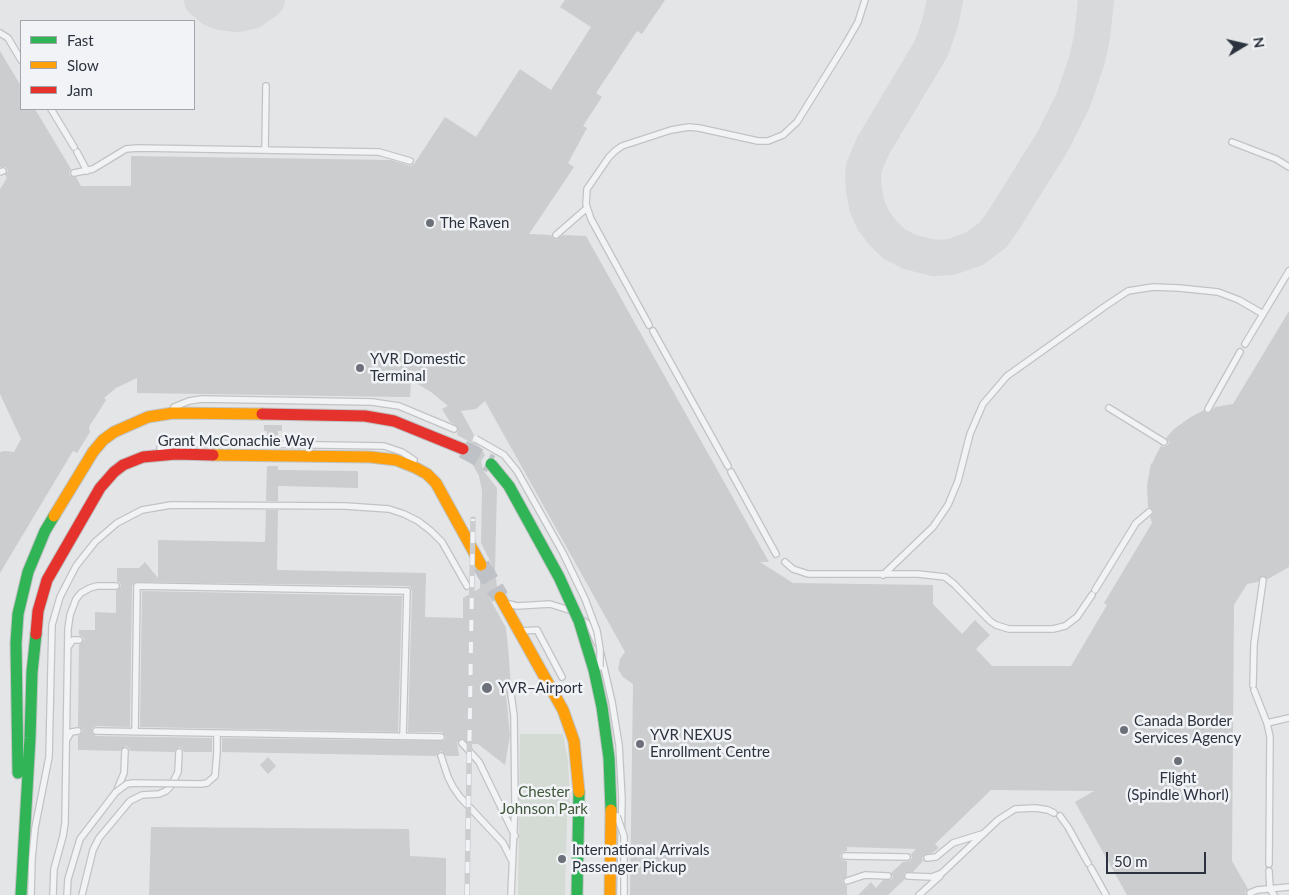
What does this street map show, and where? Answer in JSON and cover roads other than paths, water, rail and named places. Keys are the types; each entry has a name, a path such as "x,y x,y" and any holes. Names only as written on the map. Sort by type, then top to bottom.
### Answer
{"main road":[{"name":"Grant McConachie Way","path":"21,895 16,674 18,614 28,572 45,531 93,452 103,440 114,432 148,416 183,413 379,417 411,427 463,449"},
{"name":"Grant McConachie Way","path":"21,895 32,672 38,611 47,580 100,488 114,472 133,460 149,456 176,454 370,457 396,460 427,474 436,483 443,492 481,565"},
{"path":"490,464 509,486 559,578 579,621 588,652 602,707 609,758 611,796 610,895"},
{"path":"500,597 559,703 574,741 579,791 577,895"}],"lane":[{"path":"728,466 591,219 585,199 587,189 609,157 622,146 671,130 689,127 758,142 774,139 789,131 797,122 852,32 862,12 865,0"},
{"path":"0,33 8,38 20,58"},
{"path":"265,150 266,86"},
{"path":"52,110 76,149 87,171"},
{"path":"1232,142 1276,159 1289,167"},
{"path":"74,173 97,167 121,152 132,148 379,152 410,161"},
{"path":"556,235 587,208"},
{"path":"1245,344 1289,271"},
{"path":"883,575 933,527 948,505 958,481 970,434 983,404 1007,376 1104,306 1128,292 1153,287 1179,288 1218,292 1239,300 1263,314"},
{"path":"1208,409 1240,352"},
{"path":"148,416 196,399 372,402 399,406 454,429"},
{"path":"1109,408 1164,442"},
{"path":"476,438 504,455 517,471 575,577 597,631 600,649 599,680 602,707"},
{"path":"731,472 776,554"},
{"path":"31,895 35,828 49,757 52,625 60,597 76,566 95,542 117,524 142,510 171,504 345,506 389,509 418,521 431,531 446,549 467,586"},
{"path":"784,562 793,569 808,574 918,574 945,577 990,621 1002,628 1053,628 1065,626 1076,617 1136,523 1149,512"},
{"path":"1263,580 1254,644 1254,688 1267,723 1270,741 1269,864"},
{"path":"53,895 54,869 65,823 70,615 76,599 90,588 116,586"},
{"path":"135,732 137,586 407,591 403,736"},
{"path":"500,597 511,605 550,604 570,610 590,626 595,636 607,680 619,745 622,799 622,895"},
{"path":"519,631 537,630 562,677"},
{"path":"68,649 70,642 79,640"},
{"path":"511,694 515,738 511,895"},
{"path":"1267,723 1289,718"},
{"path":"66,741 71,732 78,731"},
{"path":"96,731 441,737"},
{"path":"116,792 133,783 206,783 215,776 217,733"},
{"path":"462,743 478,762 514,836"},
{"path":"67,895 68,879 80,839 116,792 124,773 125,751"},
{"path":"82,895 93,850 98,838 130,800 142,794 159,794 171,786 178,772 179,752"},
{"path":"441,756 453,787 503,843 512,861"},
{"path":"611,796 624,836 622,895"},
{"path":"919,895 948,870 1003,816 1015,809 1036,808 1054,813"},
{"path":"1060,816 1068,826 1106,895"},
{"path":"927,858 936,857 953,843 984,834"},
{"path":"845,856 907,858"},
{"path":"908,876 936,876 948,870"},
{"path":"1268,871 1270,889 1274,895"},
{"path":"847,882 865,875 888,876"},
{"path":"1250,893 1289,887"}],"tunnel":[{"path":"463,449 491,464"},
{"path":"481,565 500,597"}],"railway":[{"path":"467,895 473,519"}],"place":[{"name":"The Raven","path":"430,223"},
{"name":"YVR Domestic Terminal","path":"360,368"},
{"name":"YVR–Airport","path":"487,688"},
{"name":"Canada Border Services Agency","path":"1124,730"},
{"name":"YVR NEXUS Enrollment Centre","path":"640,744"},
{"name":"Flight (Spindle Whorl)","path":"1178,761"},
{"name":"International Arrivals Passenger Pickup","path":"562,859"}],"park label":[{"name":"Chester Johnson Park","path":"544,800"}]}
